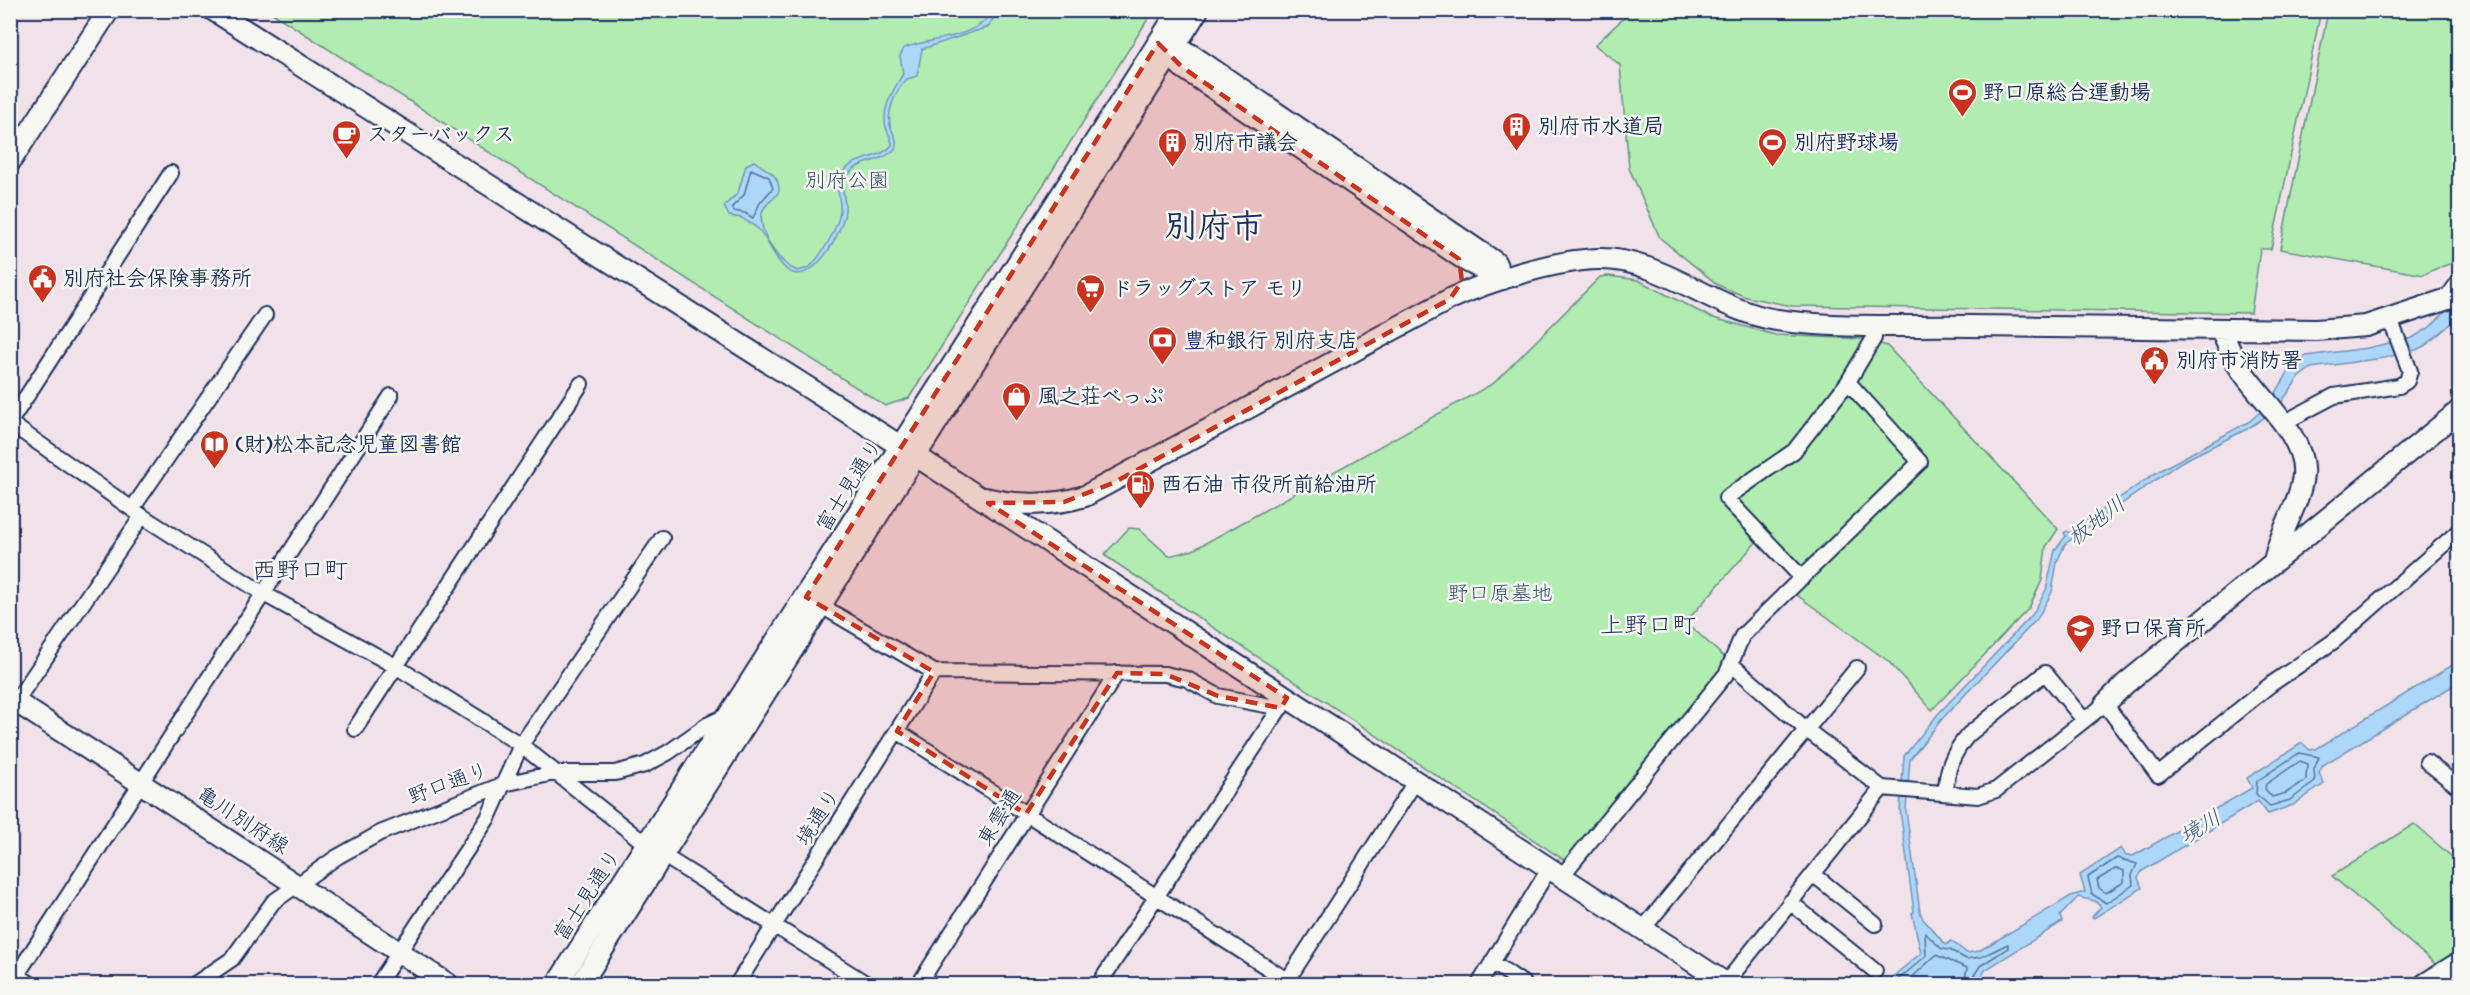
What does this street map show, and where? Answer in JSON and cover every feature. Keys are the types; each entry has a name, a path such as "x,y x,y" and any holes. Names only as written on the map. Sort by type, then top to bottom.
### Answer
{"street":[{"path":"10,162 109,10"},
{"path":"213,10 909,452 1284,703 1415,782 1726,984 1790,902 1886,788"},
{"path":"1167,49 1179,10"},
{"path":"581,984 656,851 759,706 814,602 1167,49 1197,10"},
{"path":"1167,49 1182,68 1455,253 1478,268 1503,279"},
{"path":"1167,49 1190,54 1495,262 1503,279"},
{"path":"171,173 10,423 137,513 264,594 397,667 521,745 656,851 867,984"},
{"path":"1450,298 1462,280 1462,264 1455,253"},
{"path":"974,494 1020,503 1058,502 1085,496 1450,298 1503,279 1574,262 1607,259 1638,265 1731,306 1767,318 1876,325 2220,329 2337,329 2392,325 2453,297 2460,280"},
{"path":"12,702 265,315"},
{"path":"1802,578 1726,498 1794,451 1848,382 1874,338 1876,325"},
{"path":"2279,418 2334,396 2403,384 2410,376 2392,325"},
{"path":"2220,329 2237,363 2279,418 2297,446 2304,473 2277,544 2274,562"},
{"path":"1479,984 1555,873 1727,673 1743,636 1920,462 1848,382"},
{"path":"355,729 581,384"},
{"path":"31,984 13,977 391,396"},
{"path":"1731,664 1807,730 1886,788 1978,796 1996,790 2105,704 2124,684 2460,410"},
{"path":"2105,704 2158,775 2270,685 2334,641 2460,530"},
{"path":"378,984 488,818 521,745 662,538"},
{"path":"814,602 934,672 1165,674 1187,679 1218,696 1284,703"},
{"name":"富士見通り","path":"557,984 656,851 732,713 814,602"},
{"path":"1642,930 1857,668"},
{"name":"境通り","path":"737,984 934,672"},
{"name":"東雲通","path":"919,984 1117,672"},
{"path":"1946,792 1951,760 1968,735 2045,673 2084,720"},
{"name":"亀川別府線","path":"12,702 142,782 448,984"},
{"path":"1099,984 1284,703"},
{"name":"野口通り","path":"195,984 232,959 273,902 337,857 402,822 504,784 554,773 615,773 645,765 669,752 707,725 732,713 759,706"},
{"path":"897,731 1288,983 1415,782"},
{"path":"2427,762 2460,788"},
{"path":"1813,874 1875,924"},
{"path":"1790,902 1875,971"},
{"path":"1492,962 1524,984"},
{"path":"2425,984 2449,979 2460,962"}],"highlighted area":[{"path":"1158,43 1182,67 1459,259 1462,281 1450,299 1113,483 1064,502 988,503 1287,698 1281,708 1218,696 1165,674 1117,673 1026,814 897,731 934,672 806,597"}],"green space":[{"name":"野口原総合運動場","path":"2321,10 2271,249 2260,249 2251,313 1792,306 1746,297 1718,285 1660,238 1629,168 1620,65 1595,45 1631,11"},
{"name":"別府公園","path":"269,11 1153,11 909,398 885,406"},
{"path":"2328,11 2459,11 2460,257 2424,275 2280,249"},
{"name":"野口原墓地","path":"1600,277 1638,280 1710,317 1775,335 1863,339 1887,346 2058,529 2046,547 2042,580 2029,608 1932,710 1888,661 1794,593 1797,580 1757,541 1686,622 1724,657 1722,669 1569,859 1564,860 1104,555 1129,528 1139,529 1169,556 1193,550 1494,383"},
{"path":"2414,824 2459,863 2459,955 2440,968 2332,876"}],"water":[{"path":"992,11 998,11 988,27 922,49 917,76 903,83 891,106 889,119 896,139 895,149 883,157 857,167 844,179 843,220 832,244 815,266 796,274 786,269 757,228 742,218 729,216 724,206 738,193 746,165 754,161 775,176 778,185 779,191 762,213 763,229 771,247 791,268 798,271 809,268 824,249 839,218 838,184 841,175 853,164 881,153 892,145 886,127 885,113 889,99 903,74 900,56 904,48 965,32 985,20"},
{"path":"2459,298 2459,317 2426,345 2416,350 2384,358 2311,368 2299,377 2277,409 2247,429 2181,462 2065,544 2057,562 2052,592 2037,619 1942,719 1910,759 1906,810 1920,912 1923,919 1946,945 1951,941 1967,953 1979,951 2071,896 2085,892 2080,875 2121,848 2126,856 2133,856 2252,788 2247,778 2302,743 2310,750 2316,749 2459,661 2459,682 2323,765 2319,773 2324,784 2293,805 2268,814 2258,801 2142,871 2138,878 2142,888 2094,918 2092,917 2101,907 2095,901 2078,897 2060,916 2062,922 1985,970 1978,984 1884,984 1921,953 1912,913 1914,912 1900,810 1904,756 1938,714 2032,615 2046,590 2055,550 2066,536 2064,533 2067,531 2069,533 2157,472 2250,421 2270,403 2290,369 2306,356 2367,348 2412,338 2429,328"}],"place":[{"name":"野口原総合運動場","path":"1962,118"},
{"name":"別府市水道局","path":"1517,152"},
{"name":"スターバックス","path":"346,160"},
{"name":"別府市議会","path":"1172,168"},
{"name":"別府野球場","path":"1773,168"},
{"name":"別府社会保険事務所","path":"42,304"},
{"name":"ドラッグストア モリ","path":"1091,314"},
{"name":"豊和銀行 別府支店","path":"1163,366"},
{"name":"別府市消防署","path":"2155,386"},
{"name":"風之荘べっぷ","path":"1017,422"},
{"name":"(財)松本記念児童図書館","path":"214,470"},
{"name":"西石油 市役所前給油所","path":"1140,510"},
{"name":"野口保育所","path":"2080,654"}],"district":[{"name":"別府市","path":"1214,225"},
{"name":"西野口町","path":"300,570"},
{"name":"上野口町","path":"1648,625"}],"water label":[{"name":"板地川","path":"2096,520"},
{"name":"境川","path":"2200,826"}]}
